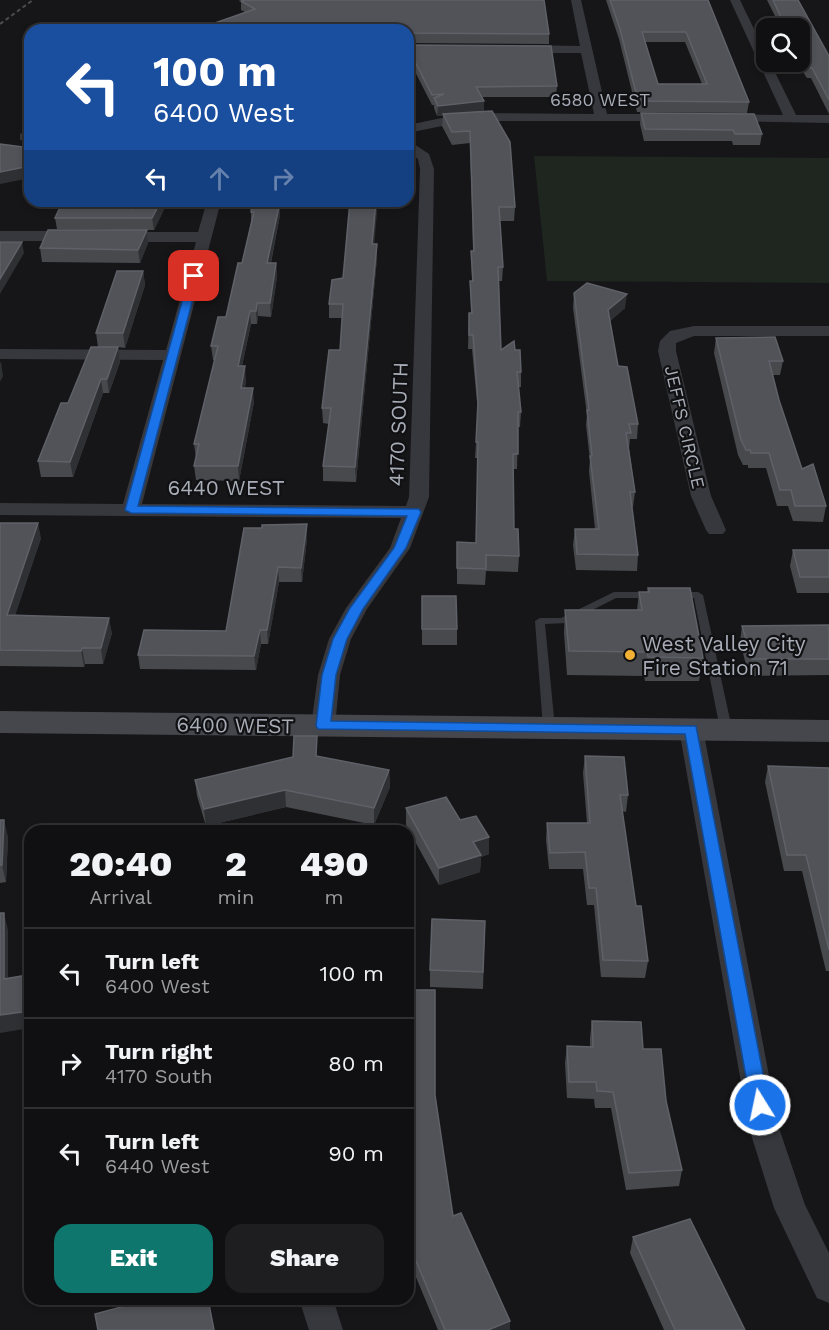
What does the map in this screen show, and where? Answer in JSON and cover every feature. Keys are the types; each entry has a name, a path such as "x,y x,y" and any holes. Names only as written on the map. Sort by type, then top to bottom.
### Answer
{"street":[{"path":"576,0 601,117"},
{"path":"735,0 791,118"},
{"path":"513,49 587,50"},
{"name":"6580 WEST","path":"414,127 441,120 466,117 684,118"},
{"path":"708,118 829,119"},
{"name":"4170 SOUTH","path":"323,726 329,675 340,639 357,608 400,548 415,512 421,483 427,169 424,158 414,149"},
{"path":"131,510 212,207"},
{"path":"0,236 204,237"},
{"name":"JEFFS CIRCLE","path":"716,530 701,496 667,351 668,341 676,335 694,331 829,331"},
{"path":"0,354 173,355"},
{"name":"6440 WEST","path":"0,509 415,512"},
{"name":"6400 WEST","path":"0,722 829,731"},
{"path":"691,729 764,1128 790,1208 829,1287"},
{"path":"318,1305 326,1330"}],"lane":[{"path":"549,728 540,621 562,621 614,595 687,595 698,596 726,729"}],"shaded area":[{"path":"534,156 829,158 829,283 547,281"}],"building":[{"path":"544,0 549,34 414,33 414,24 212,24 255,9 241,1"},
{"path":"610,0 708,0 749,102 638,101 620,29","holes":["642,32 686,32 707,84 658,84"]},
{"path":"773,0 798,0 808,18 781,18"},
{"path":"810,22 829,56 829,100 810,68"},
{"path":"414,45 551,46 557,86 476,87 484,101 438,106 434,98 444,94 432,95 414,60"},
{"path":"492,111 510,142 515,207 499,207 503,267 498,267 501,350 514,341 515,350 520,350 521,372 517,372 521,412 518,412 518,454 513,454 514,529 518,529 519,556 486,555 486,569 457,568 457,542 476,543 478,402 473,335 469,335 469,313 472,313 470,281 473,281 471,251 474,251 470,131 452,132 443,114"},
{"path":"641,113 754,114 762,134 735,134 733,130 645,129"},
{"path":"0,144 24,147 24,167 0,172"},
{"path":"60,207 129,207 131,209 132,207 158,207 152,218 55,218"},
{"path":"251,207 279,207 267,263 276,263 270,303 257,303 256,311 250,311 238,366 245,366 241,388 253,388 238,466 194,466 199,444 194,444 218,346 211,346 218,317 226,317 238,263 242,263 254,212 251,212"},
{"path":"349,207 375,207 372,244 377,244 355,467 323,466 331,408 322,408 329,350 340,350 343,304 329,304 332,280 343,278"},
{"path":"48,230 147,230 138,250 40,248"},
{"path":"0,242 22,242 0,279"},
{"path":"117,271 143,271 123,333 96,333"},
{"path":"587,283 627,294 608,310 618,366 627,367 638,424 629,424 631,433 626,433 635,492 630,492 638,555 577,554 575,529 599,529 590,456 592,456 587,410 589,410 574,293"},
{"path":"775,337 783,361 769,361 779,400 802,469 813,464 826,506 795,506 791,490 780,490 769,453 751,453 750,450 746,450 741,440 716,338"},
{"path":"91,347 118,347 107,379 101,379 70,462 38,461 61,403 68,403"},
{"path":"0,523 38,523 7,615 109,618 101,648 82,648 81,651 0,650"},
{"path":"307,524 301,568 278,567 267,630 260,630 254,656 138,655 144,630 226,631 244,528 262,528 262,525"},
{"path":"793,550 829,550 829,577 800,577"},
{"path":"648,588 690,588 703,658 648,657 647,652 569,651 565,610 642,610 639,592 649,592"},
{"path":"422,596 456,596 457,629 422,629"},
{"path":"829,625 829,659 752,659 742,626"},
{"path":"294,736 317,736 316,756 389,770 374,808 285,790 204,809 195,780 293,757"},
{"path":"585,756 624,757 628,795 620,795 636,906 641,906 648,961 603,960 596,888 589,888 585,852 550,853 547,823 590,823"},
{"path":"768,766 829,768 829,950 806,855 787,855"},
{"path":"446,797 460,820 476,816 489,837 473,842 481,855 439,868 406,808"},
{"path":"0,820 4,820 2,865 0,865"},
{"path":"0,913 4,913 4,979 24,976 24,1012 0,1015"},
{"path":"432,919 485,921 483,972 430,970"},
{"path":"414,990 435,990 435,1095 453,1216 461,1213 510,1321 488,1330 445,1330 414,1256"},
{"path":"592,1021 641,1022 643,1049 661,1049 666,1101 682,1170 629,1173 613,1092 597,1091 596,1082 569,1082 567,1046 593,1047"},
{"path":"690,1219 745,1330 675,1330 633,1237"},
{"path":"129,1305 209,1305 214,1330 98,1330 95,1314"}],"railway":[{"path":"0,24 33,0"}],"place":[{"name":"West Valley City Fire Station 71","path":"630,655"}],"route":[{"path":"194,276 131,510 415,512 400,548 357,608 340,639 329,675 323,726 691,729 760,1105"}]}
